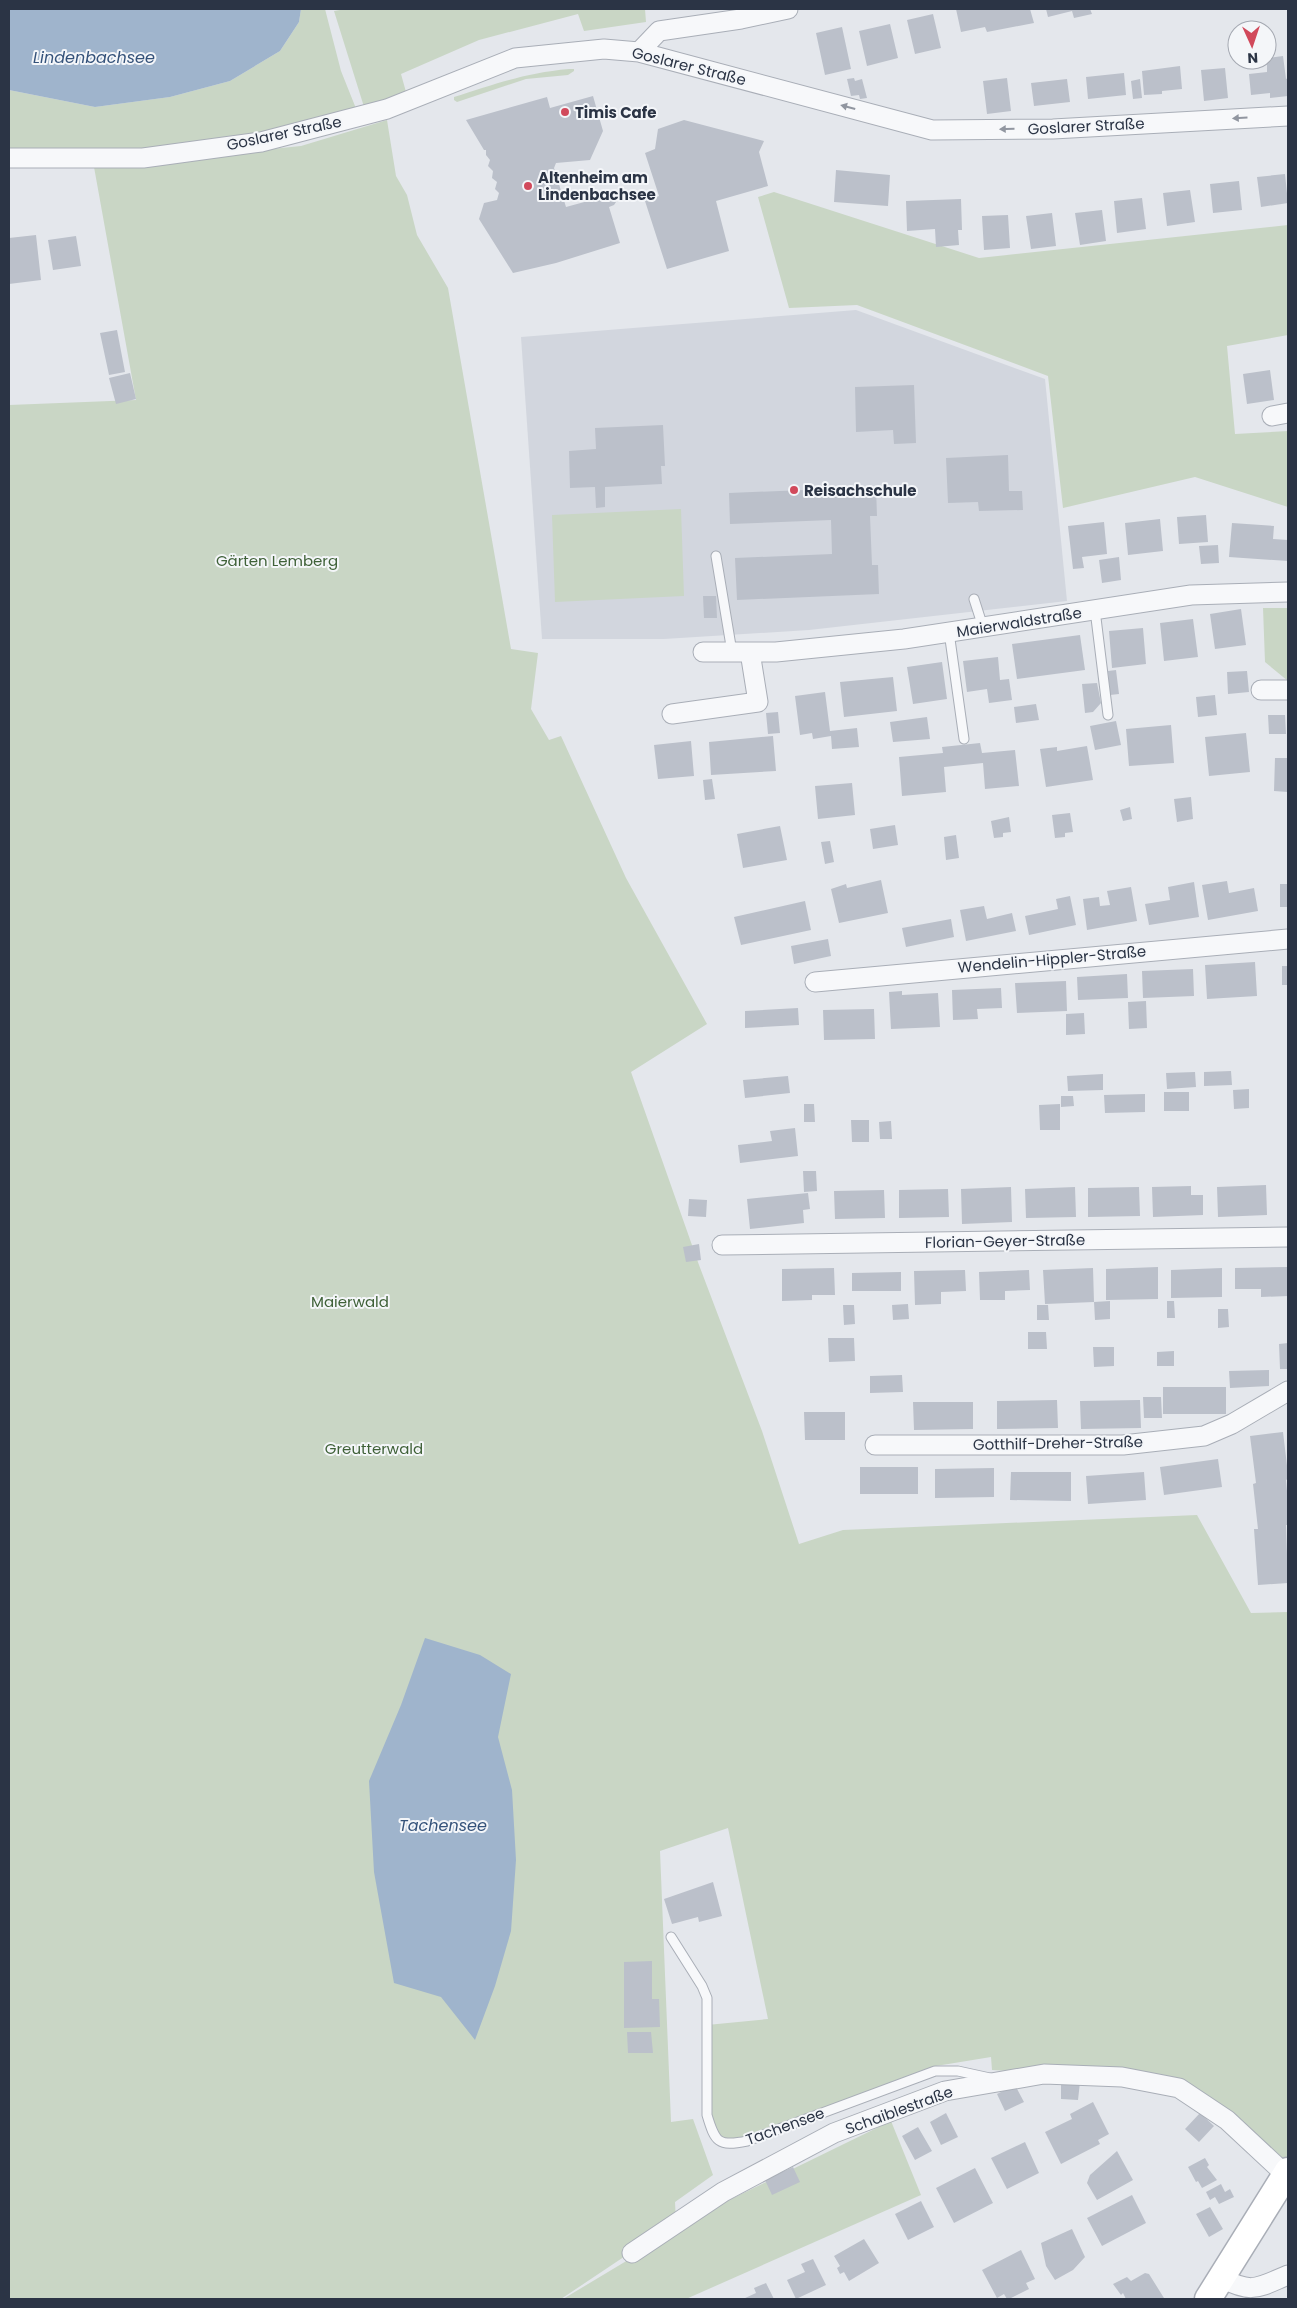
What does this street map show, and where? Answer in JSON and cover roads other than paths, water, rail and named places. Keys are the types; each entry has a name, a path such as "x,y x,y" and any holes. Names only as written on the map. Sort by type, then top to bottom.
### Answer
{"main road":[{"path":"1215,2289 1287,2173"}],"street":[{"path":"639,52 659,31 742,19 788,9"},
{"name":"Goslarer Straße","path":"9,158 143,158 262,142 387,109 515,58 604,50 639,52 932,130 1053,129 1288,116"},
{"name":"Maierwaldstraße","path":"704,652 741,652 904,639 1190,595 1288,592"},
{"path":"672,714 758,702 741,652"},
{"path":"1261,690 1288,690"},
{"name":"Wendelin-Hippler-Straße","path":"815,982 1288,939"},
{"name":"Florian-Geyer-Straße","path":"722,1245 1288,1237"},
{"name":"Gotthilf-Dreher-Straße","path":"875,1445 1123,1445 1204,1436 1232,1424 1288,1391"},
{"name":"Schaiblestraße","path":"632,2253 723,2192 834,2133 945,2091 1044,2074 1122,2078 1179,2088 1226,2120 1287,2173"},
{"path":"1215,2289 1237,2286 1254,2290 1288,2275"}],"lane":[{"path":"716,556 741,652"},
{"path":"974,599 983,627"},
{"path":"1095,610 1108,715"},
{"path":"949,632 964,739"},
{"name":"Tachensee","path":"671,1937 702,1986 707,1998 707,2115 712,2132 717,2140 728,2145 746,2141 935,2071 958,2070 1002,2081"}],"water":[{"name":"Lindenbachsee","path":"9,9 301,9 299,22 280,51 230,81 170,97 95,107 9,90"},
{"name":"Tachensee","path":"425,1638 480,1655 511,1674 498,1737 512,1790 516,1860 511,1931 495,1986 475,2040 441,1997 394,1983 374,1872 369,1781 401,1705"}],"place":[{"name":"Timis Cafe","path":"565,112"},
{"name":"Altenheim am Lindenbachsee","path":"528,186"},
{"name":"Reisachschule","path":"794,490"}],"park label":[{"name":"Gärten Lemberg","path":"277,560"},
{"name":"Maierwald","path":"350,1301"},
{"name":"Greutterwald","path":"374,1448"}]}
